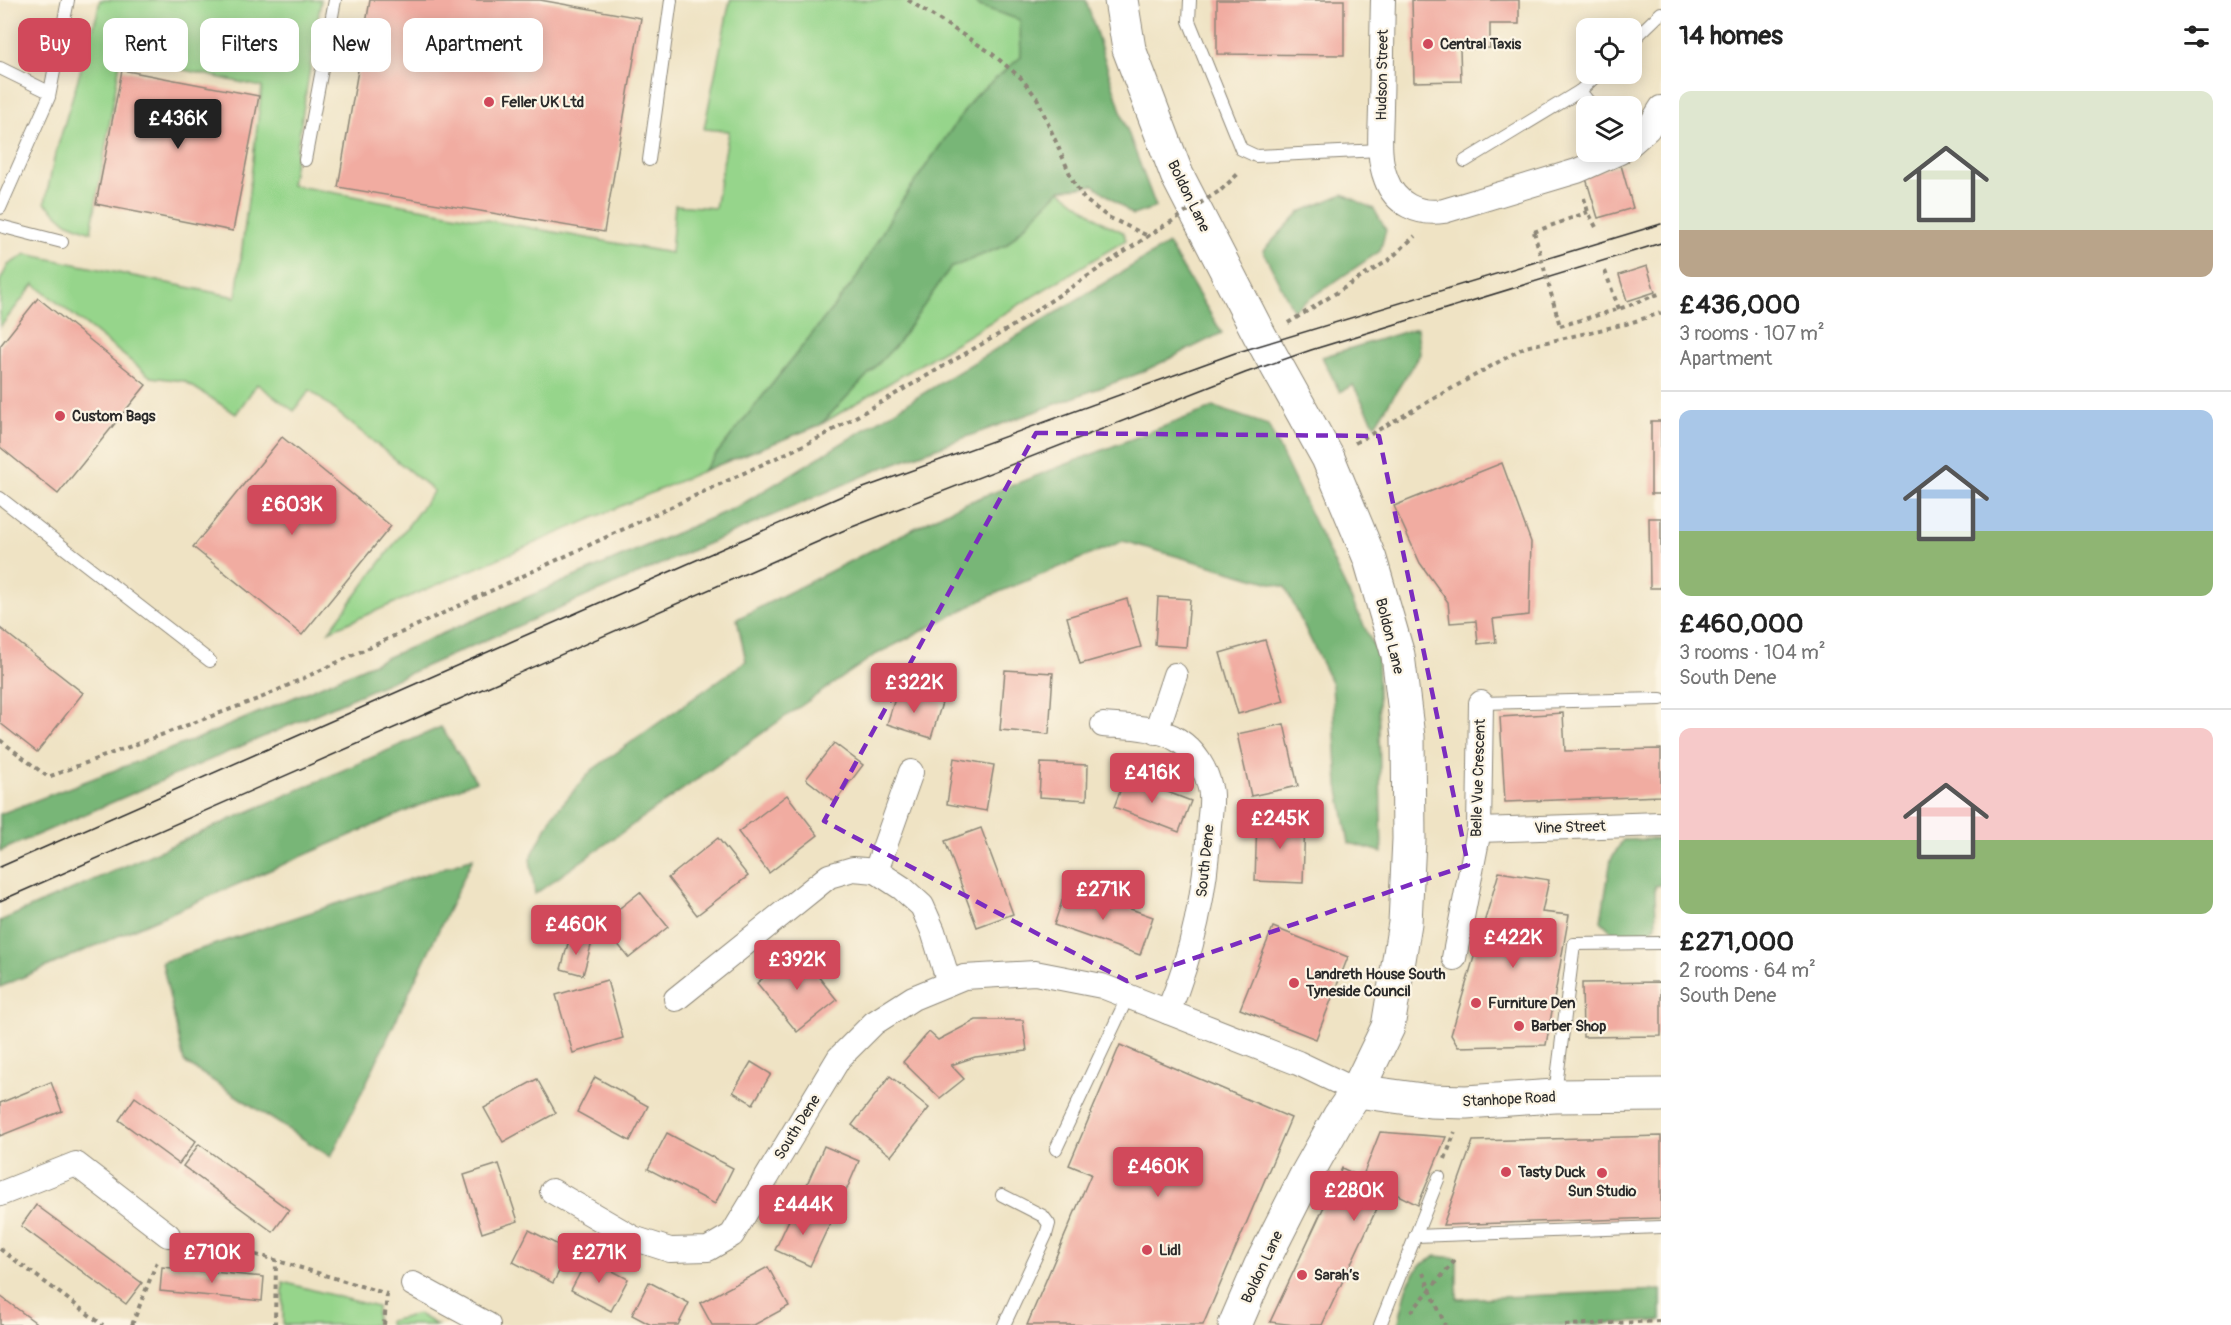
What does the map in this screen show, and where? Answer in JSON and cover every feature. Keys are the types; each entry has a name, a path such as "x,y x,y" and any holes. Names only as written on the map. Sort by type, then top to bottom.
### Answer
{"main road":[{"name":"Boldon Lane","path":"1121,0 1130,49 1177,175 1259,334 1328,458 1370,560 1398,655 1407,737 1409,839 1406,923 1388,1027 1357,1091 1339,1117 1260,1267 1235,1325"},
{"name":"Stanhope Road","path":"1357,1091 1430,1101 1466,1102 1555,1096 1661,1095"}],"street":[{"name":"Hudson Street","path":"1383,0 1380,150 1385,178 1397,198 1410,208 1428,213 1444,212"},
{"path":"1642,134 1661,108"},
{"path":"1444,212 1577,171 1597,162"},
{"path":"1156,732 1175,675"},
{"name":"Belle Vue Crescent","path":"1454,958 1479,830 1481,704"},
{"name":"South Dene","path":"1103,725 1150,729 1178,740 1202,763 1211,790 1208,856 1195,936 1183,976 1168,1012"},
{"path":"876,871 911,772"},
{"name":"Vine Street","path":"1479,830 1661,824"},
{"path":"676,999 829,876 853,869 876,871 902,888 922,906 933,931 949,983"},
{"name":"South Dene","path":"552,1191 633,1238 670,1251 708,1249 732,1235 839,1058 874,1023 913,998 964,977 1035,973 1102,986 1298,1064 1357,1091"},
{"path":"0,1194 76,1164 168,1235"},
{"path":"413,1284 488,1325"}],"lane":[{"path":"0,208 49,92 68,0"},
{"path":"305,160 335,0"},
{"path":"649,160 670,0"},
{"path":"1190,0 1189,21 1241,149 1256,156 1380,150"},
{"path":"1642,31 1661,13"},
{"path":"0,68 49,92"},
{"path":"1465,161 1580,91 1587,84"},
{"path":"1580,91 1584,96"},
{"path":"0,226 62,242"},
{"path":"0,498 210,661"},
{"path":"1481,704 1661,699"},
{"path":"1555,1096 1574,944 1661,943"},
{"path":"1056,1149 1128,996"},
{"path":"1380,1325 1439,1177"},
{"path":"1002,1195 1043,1216 1049,1224 1046,1236 1004,1325"},
{"path":"1415,1236 1661,1227"}],"path":[{"path":"908,0 990,52 1022,78 1037,98 1073,181 1084,199 1108,217 1149,236"},
{"path":"1577,171 1588,212 1597,229"},
{"path":"0,740 48,777 263,698 819,438 1008,329 1221,190"},
{"path":"1259,334 1291,322 1389,260 1444,212"},
{"path":"1588,212 1534,232 1560,326 1619,309 1661,293"},
{"path":"1605,271 1619,309"},
{"path":"1328,458 1525,347 1626,324 1661,313"},
{"path":"1439,1177 1466,1102"},
{"path":"132,1325 168,1235 276,1260 387,1294"},
{"path":"0,1249 103,1325"},
{"path":"1407,1316 1457,1258"},
{"path":"275,1325 276,1260"},
{"path":"1420,1265 1445,1325"},
{"path":"1564,1325 1661,1321"}],"highlighted area":[{"path":"1036,433 1379,436 1468,865 1127,981 824,821"}],"green space":[{"path":"100,0 321,0 318,18 311,18 311,62 291,185 671,253 675,205 715,208 729,131 704,129 730,0 973,0 980,6 1020,20 1021,57 974,97 894,212 855,280 703,471 329,631 434,491 310,390 294,411 257,384 236,414 184,381 151,377 34,284 0,327 0,281 8,265 26,254 236,297 262,87 188,71 188,18 103,18 103,72 118,72 91,232 66,222 45,203 54,159 80,72 91,72 91,35"},
{"path":"973,0 1086,0 1125,124 1156,207 1133,215 1094,185 1060,190 1006,245 950,268 897,344 820,425 703,471 855,280 894,212 974,97 1021,57 1020,20 980,6"},
{"path":"1060,190 1104,223 1123,232 1126,240 820,425 897,344 950,268 1006,245"},
{"path":"1343,194 1374,209 1386,230 1380,251 1293,310 1263,251 1300,212"},
{"path":"1168,244 1222,333 1140,373 882,468 0,851 0,814 204,736 739,506"},
{"path":"1417,328 1420,354 1375,425 1353,385 1340,392 1322,357"},
{"path":"1214,407 1268,425 1377,653 1382,852 1349,843 1338,785 1332,684 1285,587 1123,541 992,595 875,655 535,894 530,859 553,815 592,770 746,661 737,619 956,507"},
{"path":"441,727 476,781 0,987 0,921"},
{"path":"1661,839 1661,885 1655,886 1656,926 1645,936 1617,937 1601,921 1611,859 1623,840"},
{"path":"473,858 331,1157 184,1062 162,962"},
{"path":"1436,1256 1457,1258 1457,1299 1661,1290 1661,1321 1565,1325 1398,1325 1408,1284 1420,1265"},
{"path":"283,1282 377,1307 376,1325 283,1325"},
{"path":"418,1314 437,1325 389,1325 389,1321"}],"building":[{"name":"Feller UK Ltd","path":"370,0 540,0 641,18 604,232 338,187 358,72 391,72 391,18 367,18"},
{"path":"1217,0 1344,0 1344,55 1217,54"},
{"path":"1412,0 1519,0 1519,24 1490,24 1490,48 1460,49 1461,81 1414,82"},
{"path":"122,72 133,72 259,96 233,231 96,204"},
{"path":"1621,165 1633,208 1598,218 1585,175"},
{"path":"1647,266 1655,292 1627,301 1619,275"},
{"name":"Custom Bags","path":"38,298 146,385 58,494 0,447 0,346"},
{"path":"1651,421 1661,421 1661,494 1651,494"},
{"path":"282,437 391,526 302,635 193,547"},
{"path":"1502,463 1531,542 1529,615 1493,619 1496,642 1478,644 1476,621 1450,623 1448,602 1420,563 1394,506"},
{"path":"1649,518 1661,518 1661,588 1650,588"},
{"path":"1158,597 1190,599 1186,647 1155,645"},
{"path":"1127,599 1141,647 1080,664 1067,617"},
{"path":"0,628 83,693 37,752 0,723"},
{"path":"1265,640 1284,701 1238,714 1220,653"},
{"path":"1005,670 1053,673 1049,734 1000,730"},
{"path":"898,689 942,703 931,738 887,724"},
{"path":"1563,713 1565,751 1661,749 1661,796 1505,802 1500,717"},
{"path":"1284,724 1298,786 1251,796 1237,734"},
{"path":"834,743 863,765 835,802 806,779"},
{"path":"954,758 994,765 986,811 947,804"},
{"path":"1041,763 1088,765 1087,800 1039,797"},
{"path":"1126,776 1191,801 1179,832 1114,807"},
{"path":"787,795 818,835 769,873 738,832"},
{"path":"1257,818 1305,820 1303,883 1255,881"},
{"path":"981,828 1013,914 977,927 945,841"},
{"path":"718,838 748,876 697,915 668,878"},
{"path":"1499,872 1549,880 1542,912 1569,915 1546,1045 1458,1047 1451,1035"},
{"path":"1067,886 1153,917 1140,955 1054,925"},
{"path":"640,892 668,927 629,958 601,923"},
{"name":"Landreth House South Tyneside Council","path":"1273,927 1348,957 1316,1039 1240,1009"},
{"path":"570,936 592,942 583,975 561,969"},
{"path":"797,950 837,1000 797,1032 757,983"},
{"path":"607,980 623,1038 573,1053 556,995"},
{"path":"1661,982 1661,1036 1583,1037 1582,983"},
{"path":"976,1020 1023,1020 1027,1051 975,1057 951,1065 964,1079 940,1098 903,1062 929,1032 938,1040"},
{"name":"Lidl","path":"1120,1045 1291,1118 1203,1325 1027,1325 1091,1174 1069,1165"},
{"path":"751,1062 771,1074 753,1104 733,1092"},
{"path":"890,1076 929,1108 891,1156 852,1125"},
{"path":"595,1077 648,1106 630,1141 577,1112"},
{"path":"537,1079 556,1113 503,1142 484,1108"},
{"path":"51,1082 62,1111 0,1136 0,1103"},
{"path":"135,1097 196,1141 179,1164 119,1120"},
{"path":"1380,1132 1446,1137 1418,1205 1386,1189 1322,1325 1270,1322 1342,1168 1362,1178"},
{"path":"667,1133 733,1168 715,1204 648,1169"},
{"path":"1661,1136 1661,1218 1443,1225 1473,1141"},
{"path":"199,1144 289,1210 273,1232 183,1166"},
{"path":"824,1146 859,1161 839,1207 804,1191"},
{"path":"499,1164 518,1221 482,1233 464,1175"},
{"path":"36,1205 142,1283 126,1304 21,1226"},
{"path":"796,1205 831,1221 810,1266 775,1250"},
{"path":"529,1230 570,1251 553,1283 513,1262"},
{"path":"588,1258 628,1279 611,1311 571,1290"},
{"path":"162,1267 264,1277 262,1301 160,1291"},
{"path":"768,1267 789,1306 754,1325 712,1325 700,1303"},
{"path":"649,1282 689,1303 678,1325 651,1325 632,1315"},
{"path":"0,1296 39,1325 0,1325"}],"tram line":[{"path":"0,867 844,495 1235,353 1661,224"},
{"path":"0,901 847,529 1245,373 1311,350 1661,243"}],"place":[{"name":"Central Taxis","path":"1428,44"},
{"name":"Feller UK Ltd","path":"489,102"},
{"name":"Custom Bags","path":"60,416"},
{"name":"Landreth House South Tyneside Council","path":"1294,983"},
{"name":"Furniture Den","path":"1476,1003"},
{"name":"Barber Shop","path":"1519,1026"},
{"name":"Tasty Duck","path":"1506,1172"},
{"name":"Sun Studio","path":"1602,1173"},
{"name":"Lidl","path":"1147,1250"},
{"name":"Sarah’s","path":"1302,1275"}]}
